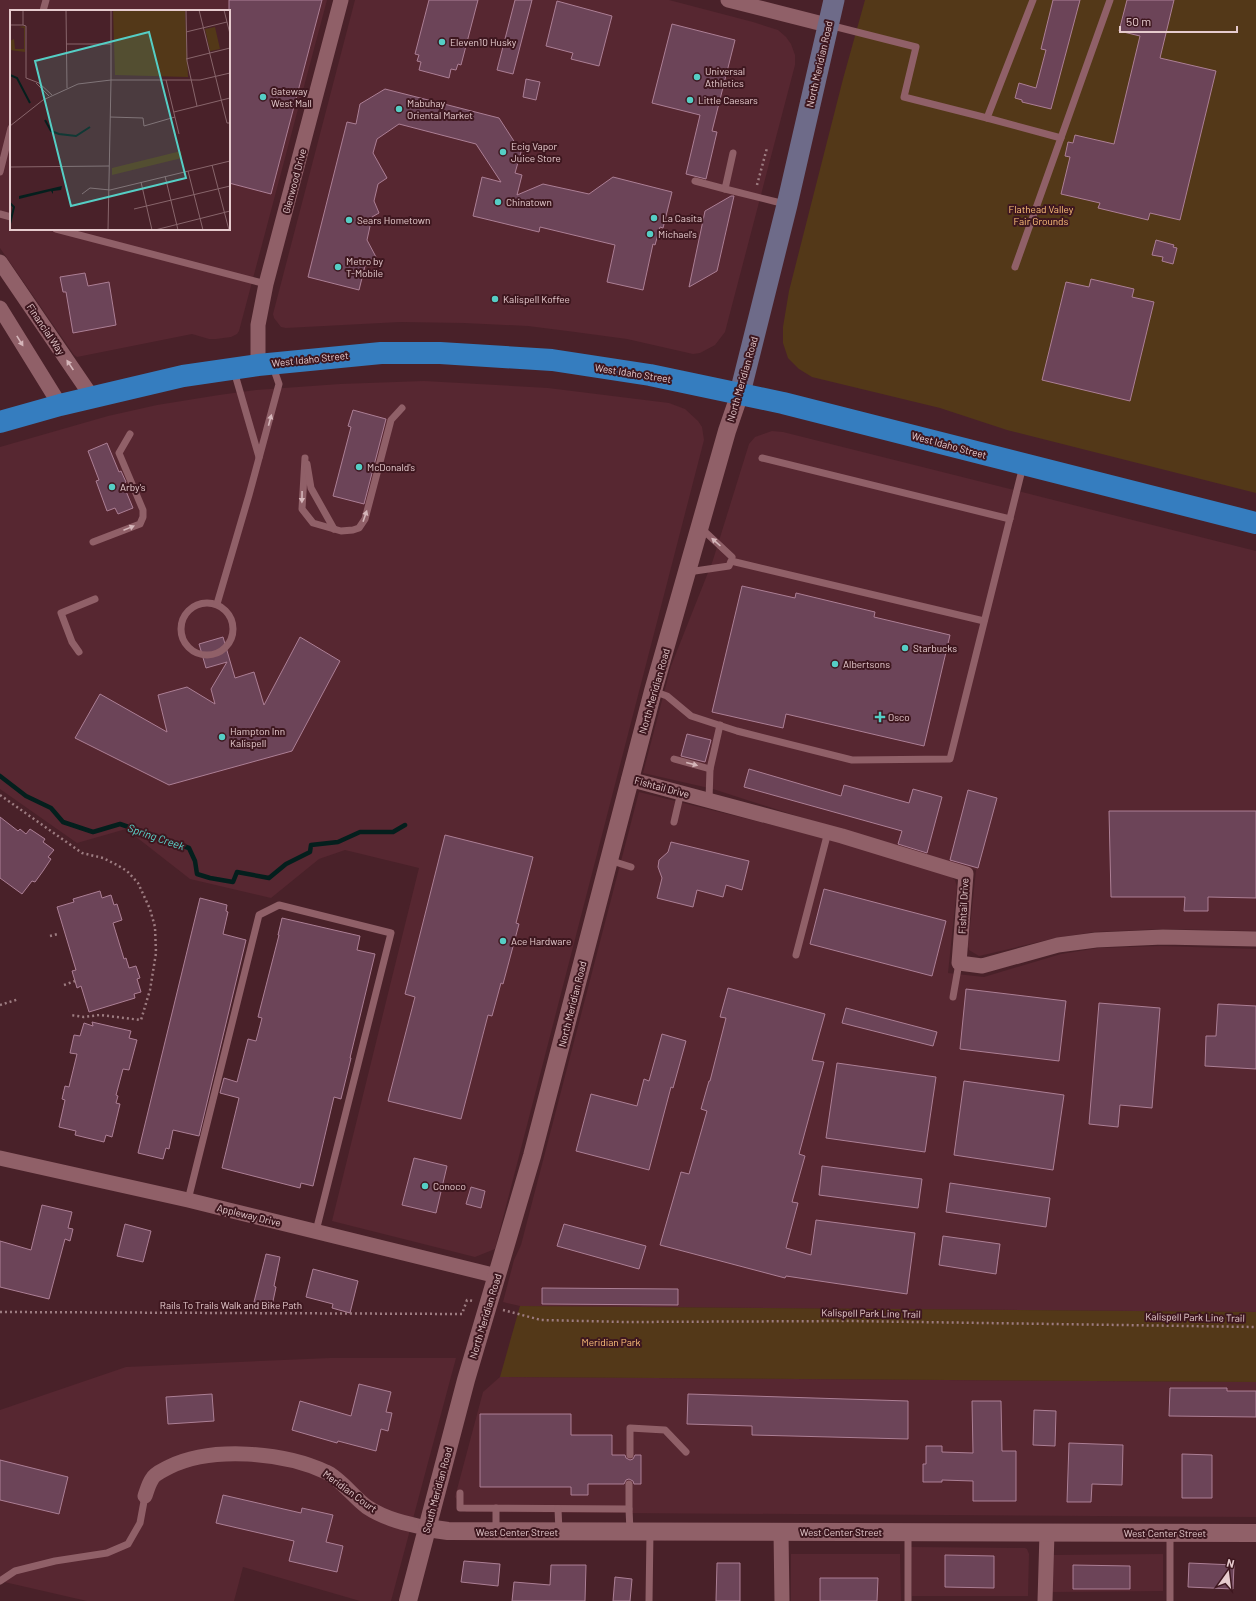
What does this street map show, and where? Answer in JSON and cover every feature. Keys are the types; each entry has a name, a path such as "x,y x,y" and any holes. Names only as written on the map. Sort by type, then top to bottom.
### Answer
{"highway":[{"name":"West Idaho Street","path":"0,422 60,405 183,376 265,364 357,354 381,353 440,353 552,360 628,372 740,393 1256,523"}],"main road":[{"name":"North Meridian Road","path":"740,393 787,205 827,25 834,0"}],"street":[{"name":"Glenwood Drive","path":"265,364 258,325 266,284 342,0"},
{"path":"728,0 827,25"},
{"name":"Financial Way","path":"0,262 92,397"},
{"path":"0,308 60,405"},
{"name":"North Meridian Road","path":"466,1380 532,1156 653,691 688,572 727,430 740,393"},
{"name":"Fishtail Drive","path":"630,779 828,832 966,874 960,963"},
{"path":"960,963 982,966 1058,945 1096,940 1163,937 1256,940"},
{"name":"Appleway Drive","path":"0,1158 188,1200 497,1276"},
{"name":"South Meridian Road","path":"408,1601 466,1380"},
{"name":"Meridian Court","path":"145,1496 152,1478 159,1472 178,1463 199,1457 221,1455 276,1457 308,1464 328,1473 368,1507 387,1517 406,1524 427,1528"},
{"name":"West Center Street","path":"427,1528 448,1531 496,1532 1256,1533"},
{"path":"782,1532 782,1601"},
{"path":"1045,1601 1047,1533"}],"lane":[{"path":"43,10 46,0"},
{"path":"987,118 1033,0"},
{"path":"1015,267 1110,0"},
{"path":"827,25 916,47 904,97 1061,138"},
{"path":"0,172 10,132"},
{"path":"725,189 733,153"},
{"path":"695,181 787,205"},
{"path":"0,214 10,217"},
{"path":"60,230 266,284"},
{"path":"217,604 280,384 265,364"},
{"path":"233,368 259,457"},
{"path":"334,529 311,488 305,458 302,509 313,523 334,529 341,531 353,530 362,524 391,420 402,408"},
{"path":"93,542 140,524 143,517 143,510 120,453 130,434"},
{"path":"762,458 1010,519"},
{"path":"653,691 667,696 691,716 720,726 852,760 950,759 1023,464"},
{"path":"700,528 732,556"},
{"path":"688,572 729,566 731,561 984,621"},
{"path":"79,652 72,642 61,613 95,599"},
{"path":"201,603 217,604 230,616 233,629 230,642 224,649 216,654 199,654 191,650 183,640 181,627 183,619 187,612 194,606 201,603"},
{"path":"709,800 710,769 720,726"},
{"path":"674,759 710,769"},
{"path":"674,822 681,792"},
{"path":"796,955 828,832"},
{"path":"608,860 632,866"},
{"path":"188,1200 259,915 279,905 390,933 316,1231"},
{"path":"953,997 960,963"},
{"path":"630,1455 630,1428 666,1430 686,1452"},
{"path":"629,1484 630,1532"},
{"path":"460,1493 460,1508 629,1509"},
{"path":"0,1581 15,1571 55,1561 107,1552 128,1544 140,1523 145,1496"},
{"path":"496,1508 496,1532"},
{"path":"558,1509 559,1532"},
{"path":"649,1601 650,1532"},
{"path":"908,1533 908,1601"},
{"path":"1170,1533 1170,1601"}],"path":[{"path":"754,196 767,148"},
{"path":"0,795 82,853 103,858 127,871 138,883 150,909 155,927 156,953 150,990 141,1020 100,1015 84,1018 70,1015"},
{"path":"50,936 58,934"},
{"path":"64,985 75,981"},
{"path":"0,1005 19,999"},
{"name":"Kalispell Park Line Trail","path":"488,1305 540,1320 626,1322 841,1320 1256,1327"},
{"name":"Rails To Trails Walk and Bike Path","path":"0,1312 462,1314"}],"shaded area":[{"path":"0,0 327,0 237,334 231,337 209,339 192,334 77,357 74,355 0,248"},
{"path":"355,0 669,0 753,22 778,30 786,37 791,44 795,55 795,65 725,332 715,345 700,353 693,354 627,339 528,326 464,323 400,322 286,328 281,327 274,318 273,314"},
{"path":"424,381 548,388 669,403 685,409 698,421 702,427 704,440 495,1249 475,1257 332,1221 419,868 345,850 319,859 271,898 190,879 126,829 77,843 0,789 0,447 108,416 157,405 219,395 256,390 340,384"},
{"path":"772,431 783,432 1256,551 1256,931 1162,929 1094,932 1056,938 979,956 969,950 968,946 976,870 893,847 713,789 643,773 671,666 713,560 749,444 755,437"},
{"path":"639,792 840,842 950,876 955,880 957,887 948,973 984,977 1061,954 1098,948 1161,946 1256,949 1256,1312 520,1306 503,1302 514,1260 521,1245"},
{"path":"330,1358 456,1358 391,1601 360,1601 243,1567 234,1601 87,1601 0,1581 0,1410 126,1367"},
{"path":"500,1377 1256,1382 1256,1517 466,1512 455,1497 483,1392"},
{"path":"911,1547 1025,1548 1029,1554 1028,1596 912,1596"},
{"path":"791,1554 900,1554 901,1601 791,1601"},
{"path":"1163,1554 1163,1591 1052,1592 1052,1555"}],"green space":[{"name":"Flathead Valley Fair Grounds","path":"865,0 1256,0 1256,493 1007,430 940,408 812,377 799,369 788,358 783,343 783,327 789,291 843,79"},
{"name":"Meridian Park","path":"520,1306 1256,1312 1256,1382 500,1377"}],"building":[{"name":"Gateway West Mall","path":"229,0 322,0 271,194 230,183"},
{"name":"Eleven10 Husky","path":"429,0 478,0 461,65 458,64 456,70 451,69 449,78 419,70 421,62 417,61 419,55 415,54"},
{"path":"515,0 532,0 513,74 497,70"},
{"path":"1053,0 1080,0 1051,109 1022,102 1022,100 1015,98 1019,83 1036,88 1046,50 1041,49"},
{"path":"1127,0 1174,0 1160,58 1216,71 1180,220 1150,213 1148,220 1098,208 1100,203 1061,194 1070,157 1065,156 1068,142 1073,143 1075,135 1114,144 1140,36 1119,31"},
{"path":"557,1 612,16 599,66 571,59 573,53 546,46"},
{"path":"672,24 735,40 712,131 717,132 706,179 686,174 700,115 652,103"},
{"path":"526,79 540,82 536,100 523,97"},
{"path":"385,89 499,118 521,152 515,173 522,175 517,195 543,184 589,194 613,177 672,192 663,228 660,227 655,245 653,244 643,290 607,282 615,245 540,227 539,232 473,216 482,177 501,182 476,144 399,124 377,139 373,153 387,178 378,184 374,201 379,213 372,217 367,240 376,257 366,262 359,290 308,277 347,122 356,124 360,104"},
{"path":"731,196 734,196 717,271 689,287 705,211"},
{"path":"1156,240 1174,245 1173,247 1177,248 1173,264 1162,261 1163,257 1152,255"},
{"path":"85,273 88,286 109,282 116,325 73,333 66,292 63,292 60,277"},
{"path":"1091,279 1134,289 1132,297 1154,302 1130,401 1042,380 1066,282 1089,287"},
{"path":"353,410 386,419 364,504 333,496 351,427 348,426"},
{"path":"107,443 119,472 121,471 126,482 123,484 133,508 118,514 115,508 107,511 96,481 99,480 88,451"},
{"path":"742,586 795,598 796,593 875,612 874,617 950,635 924,746 786,714 783,728 712,712"},
{"path":"223,637 235,678 254,672 264,705 300,637 340,661 292,751 169,785 75,738 100,694 167,732 158,695 187,687 215,704 211,689 227,662 206,668 199,644"},
{"path":"687,734 711,740 705,762 681,756"},
{"path":"749,769 841,796 844,785 909,803 913,789 942,797 927,853 898,844 902,831 744,787"},
{"path":"968,790 997,798 978,868 950,860"},
{"path":"1109,811 1256,811 1256,898 1208,897 1208,911 1184,911 1185,897 1111,897"},
{"path":"0,817 18,831 20,829 26,834 30,829 45,839 43,842 54,850 48,857 51,859 35,882 32,881 22,894 0,878"},
{"path":"445,835 533,857 516,923 519,924 503,984 501,983 492,1016 488,1015 461,1119 388,1101 415,997 405,994"},
{"path":"671,842 749,861 742,890 726,885 723,897 697,890 693,907 657,898 662,878 658,867 659,860 668,852"},
{"path":"824,889 946,921 932,976 810,944"},
{"path":"100,891 102,898 111,895 114,905 117,904 122,920 113,923 124,959 126,958 129,968 136,966 140,978 137,979 141,992 134,994 135,998 89,1012 81,986 77,988 72,971 76,970 57,907 74,902 73,899"},
{"path":"200,898 227,905 226,911 228,912 223,934 246,940 199,1136 173,1130 169,1149 166,1148 163,1159 138,1153"},
{"path":"282,918 360,936 357,950 375,954 341,1099 334,1097 313,1186 301,1183 300,1188 222,1168 239,1098 220,1093 224,1078 237,1082 248,1039 256,1041 262,1018 258,1017"},
{"path":"728,988 825,1014 812,1060 824,1062 799,1154 805,1156 792,1202 798,1203 786,1248 811,1255 816,1220 915,1233 907,1294 786,1276 785,1278 660,1245 681,1172 689,1174 707,1111 701,1109 710,1081 726,1018 720,1017"},
{"path":"966,989 1066,1001 1059,1061 960,1049"},
{"path":"1099,1003 1160,1008 1152,1108 1120,1105 1118,1127 1089,1124"},
{"path":"1218,1004 1256,1006 1256,1069 1205,1066 1206,1036 1216,1036"},
{"path":"846,1008 937,1032 933,1046 842,1023"},
{"path":"92,1022 131,1031 129,1038 137,1040 129,1070 123,1069 116,1095 118,1096 116,1103 120,1104 112,1137 106,1135 104,1142 75,1135 76,1131 59,1127 65,1100 62,1099 65,1086 69,1087 77,1054 70,1053 74,1035 80,1036 84,1023 93,1026"},
{"path":"662,1034 686,1041 673,1088 671,1087 649,1170 576,1151 591,1094 637,1106 644,1079 649,1081"},
{"path":"837,1063 936,1077 925,1152 826,1138"},
{"path":"964,1081 1064,1095 1053,1170 954,1155"},
{"name":"Conoco","path":"414,1158 447,1166 436,1213 402,1205"},
{"path":"822,1166 922,1179 918,1208 819,1195"},
{"path":"950,1183 1050,1198 1046,1227 946,1212"},
{"path":"471,1187 485,1191 481,1208 466,1204"},
{"path":"42,1205 72,1212 68,1228 73,1229 70,1241 65,1239 49,1299 0,1287 0,1241 31,1250"},
{"path":"125,1224 151,1231 143,1262 117,1256"},
{"path":"564,1224 646,1246 639,1269 557,1246"},
{"path":"943,1236 1000,1244 996,1274 939,1265"},
{"path":"266,1254 280,1257 274,1286 276,1287 272,1306 254,1302"},
{"path":"313,1269 358,1281 350,1313 332,1308 333,1304 306,1297"},
{"path":"542,1288 678,1289 678,1305 542,1304"},
{"path":"359,1384 391,1392 386,1412 392,1413 388,1431 381,1429 376,1451 338,1441 337,1443 292,1430 300,1401 351,1416"},
{"path":"1170,1388 1227,1388 1227,1391 1256,1391 1256,1417 1169,1416"},
{"path":"212,1394 214,1421 168,1424 166,1397"},
{"path":"688,1394 908,1401 908,1439 752,1435 752,1426 687,1424"},
{"path":"972,1401 1001,1401 1002,1451 1016,1451 1016,1501 973,1501 973,1481 942,1480 942,1482 923,1482 923,1464 926,1464 926,1446 942,1446 942,1452 973,1453"},
{"path":"1034,1410 1056,1411 1055,1446 1033,1445"},
{"path":"480,1414 571,1414 571,1435 612,1435 612,1455 625,1455 626,1458 630,1460 633,1459 635,1455 641,1455 641,1484 634,1484 633,1481 629,1479 626,1480 624,1484 588,1484 588,1495 571,1495 571,1487 480,1487"},
{"path":"1069,1443 1123,1445 1122,1485 1092,1484 1091,1502 1067,1502"},
{"path":"1182,1454 1212,1455 1212,1498 1182,1498"},
{"path":"0,1460 68,1477 59,1514 0,1500"},
{"path":"223,1495 301,1513 302,1508 333,1515 326,1542 343,1546 337,1572 289,1561 294,1541 216,1523"},
{"path":"945,1555 994,1556 994,1588 945,1587"},
{"path":"464,1561 500,1564 498,1586 461,1582"},
{"path":"717,1563 740,1563 740,1601 716,1601"},
{"path":"1189,1563 1234,1565 1233,1589 1188,1587"},
{"path":"551,1565 586,1565 585,1601 512,1601 514,1582 550,1585"},
{"path":"1073,1565 1130,1566 1130,1589 1073,1589"},
{"path":"615,1577 632,1579 630,1601 613,1601"},
{"path":"820,1578 878,1578 877,1601 820,1601"}],"waterway":[{"name":"Spring Creek","path":"0,776 26,796 51,808 63,822 93,832 120,824 189,848 195,861 197,874 233,882 237,872 269,878 286,864 310,852 311,845 338,842 360,832 393,832 405,825"}],"place":[{"name":"Eleven10 Husky","path":"442,42"},
{"name":"Universal Athletics","path":"697,77"},
{"name":"Gateway West Mall","path":"263,97"},
{"name":"Little Caesars","path":"690,100"},
{"name":"Mabuhay Oriental Market","path":"399,109"},
{"name":"Ecig Vapor Juice Store","path":"503,152"},
{"name":"Chinatown","path":"498,202"},
{"name":"La Casita","path":"654,218"},
{"name":"Sears Hometown","path":"349,220"},
{"name":"Michael's","path":"650,234"},
{"name":"Metro by T-Mobile","path":"338,267"},
{"name":"Kalispell Koffee","path":"495,299"},
{"name":"McDonald's","path":"359,467"},
{"name":"Arby's","path":"112,487"},
{"name":"Starbucks","path":"905,648"},
{"name":"Albertsons","path":"835,664"},
{"name":"Osco","path":"880,717"},
{"name":"Hampton Inn Kalispell","path":"222,737"},
{"name":"Ace Hardware","path":"503,941"},
{"name":"Conoco","path":"425,1186"}]}
